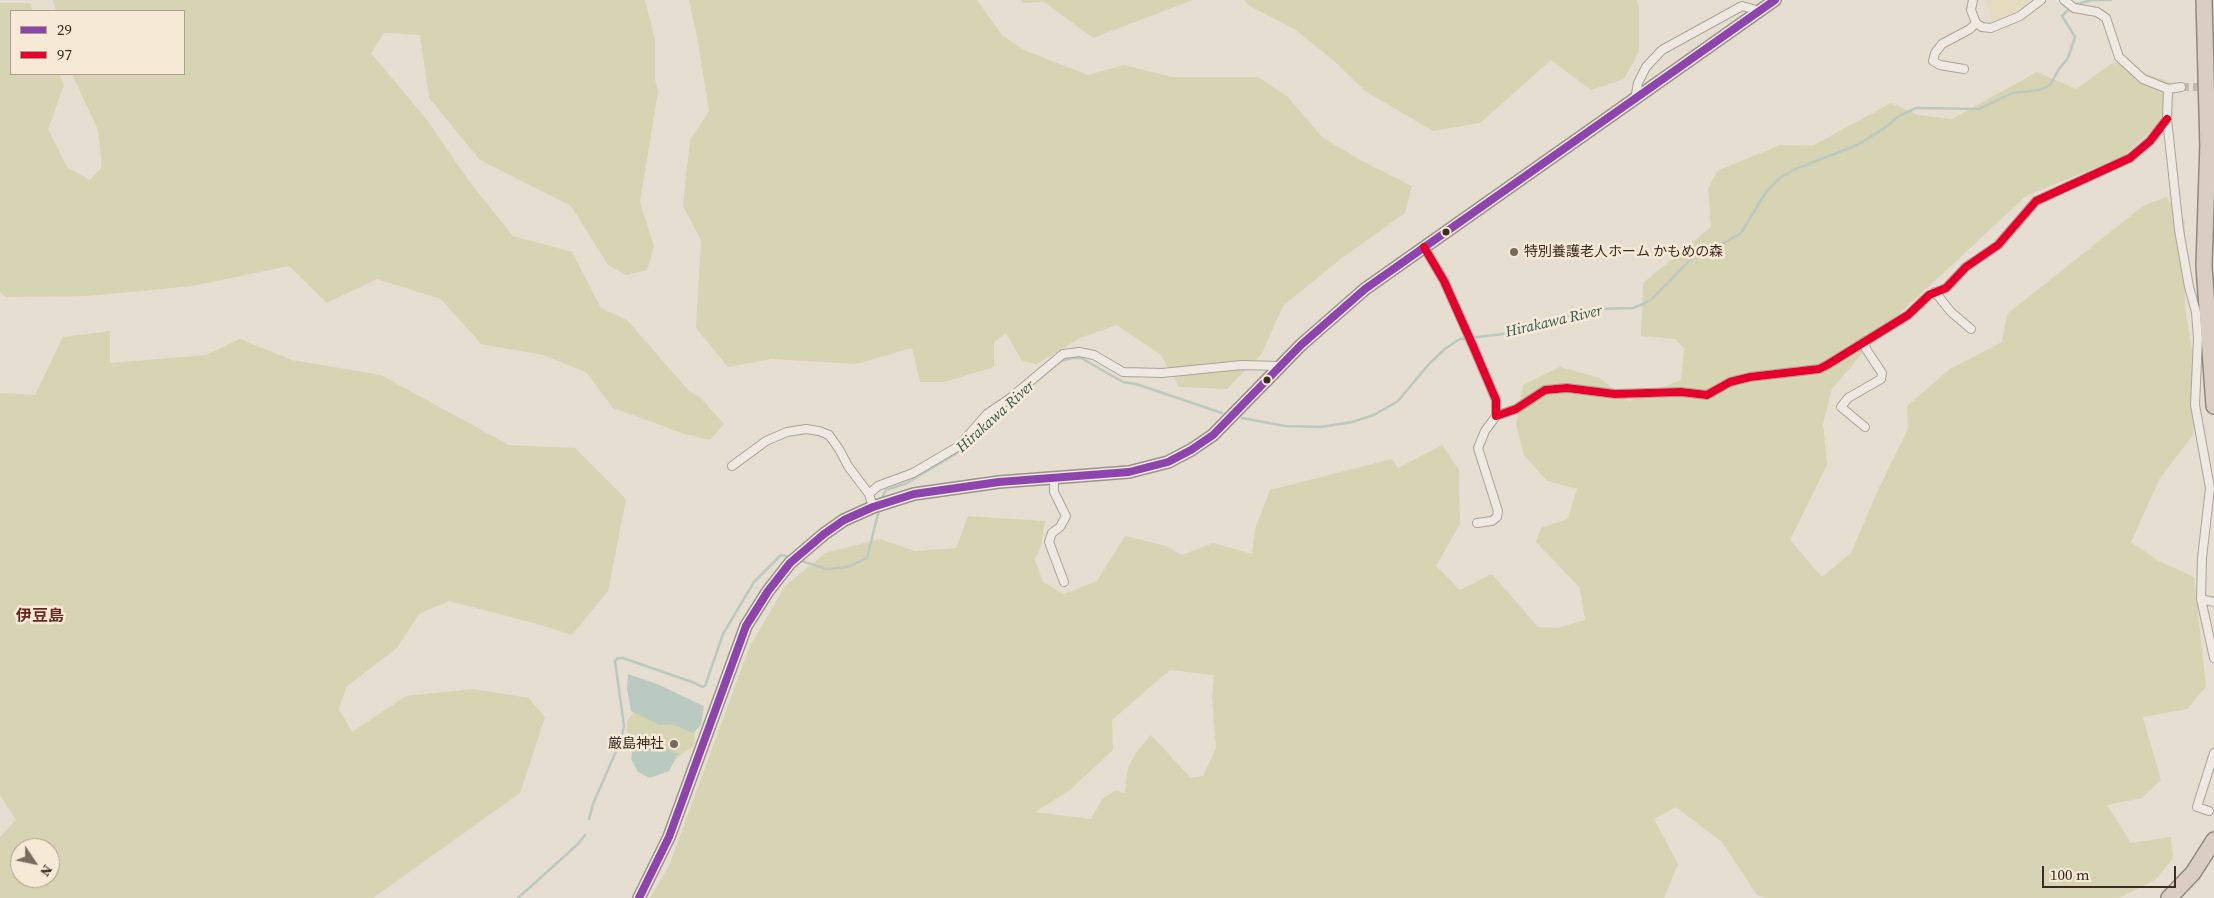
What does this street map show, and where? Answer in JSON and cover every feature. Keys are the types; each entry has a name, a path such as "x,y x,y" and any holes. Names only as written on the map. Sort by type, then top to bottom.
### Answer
{"highway":[{"path":"2204,0 2208,142 2214,242"},
{"path":"2208,142 2204,266 2214,406"},
{"path":"2169,898 2193,873 2214,840"}],"street":[{"path":"639,898 666,843 746,626 768,591 799,554 844,520 877,505 906,496 940,489 1054,477 1130,472 1153,467 1180,457 1213,435 1280,366 1346,304 1775,0"},
{"path":"1972,0 1971,10 1976,23 1982,27 1991,28 2020,16 2041,0"},
{"path":"2069,4 2097,12 2106,18 2119,57 2143,79 2168,89 2181,87"},
{"path":"1635,100 1638,83 1646,67 1662,50 1742,6 1760,11"},
{"path":"1964,69 1940,65 1933,61 1935,53 1942,44 1970,29 1976,23"},
{"path":"2168,89 2167,119 2179,230 2189,287 2196,312 2198,338 2194,405 2210,488 2202,558 2201,598 2214,658"},
{"path":"1477,523 1492,521 1497,517 1498,511 1478,448 1485,431 1496,416 1516,409 1545,390 1567,388 1615,394 1681,392 1707,395 1730,382 1750,376 1819,369 1908,315 1929,295 1946,288 1966,267 1998,245 2036,201 2130,158 2150,141 2167,119"},
{"path":"1424,247 1444,281 1473,346 1496,400 1496,416"},
{"path":"1935,292 1951,312 1971,329"},
{"path":"1865,340 1866,349 1882,373 1881,379 1848,398 1841,407 1865,427"},
{"path":"869,494 878,486 913,473 959,446 987,414 1009,399 1063,354 1079,352 1094,355 1123,372 1162,373 1242,365 1280,366"},
{"path":"732,466 766,441 787,432 806,429 819,431 829,435 877,505"},
{"path":"1054,477 1054,492 1066,516 1060,527 1052,534 1049,542 1064,582"},
{"path":"2201,598 2214,602"},
{"path":"2209,810 2197,807 2214,753"}],"shaded area":[{"path":"53,0 645,0 655,40 655,79 658,92 640,202 654,246 647,270 626,275 608,265 571,206 480,160 429,98 420,35 384,33 371,53 427,120 469,181 513,236 572,252 601,308 627,320 689,391 701,398 724,424 710,440 685,434 613,408 586,372 543,355 481,344 441,299 377,279 327,303 289,266 192,286 89,296 6,297 0,292 0,3 30,3 33,10 10,10 10,75 59,75 64,85 48,129 67,167 90,180 102,167 98,130 72,75 185,75 185,10 56,10"},
{"path":"689,0 977,0 1002,35 1024,50 1088,75 1124,65 1172,77 1258,77 1288,97 1322,137 1362,161 1412,186 1405,213 1342,258 1283,306 1262,353 1227,389 1179,387 1161,355 1117,325 1080,338 1037,364 1022,361 1006,333 994,342 994,367 944,382 920,382 912,348 856,364 771,359 728,367 696,328 701,240 683,206 690,140 709,111"},
{"path":"1021,0 1193,0 1093,38 1044,2 1023,3"},
{"path":"1244,0 1637,0 1639,8 1639,52 1624,79 1591,90 1551,60 1480,123 1433,131 1365,91 1334,61 1296,30 1248,5"},
{"path":"1986,0 2030,0 2025,6 1992,23"},
{"path":"2114,62 2172,83 2159,123 2124,156 2026,196 1880,332 1832,389 1823,424 1827,465 1790,540 1822,577 1851,553 1878,490 1908,429 1907,406 1950,369 2002,342 2007,314 2143,206 2166,197 2185,221 2185,308 2192,349 2193,435 2160,478 2131,542 2159,561 2194,577 2206,687 2187,709 2143,717 2161,780 2142,798 2107,805 2131,843 2171,837 2173,858 2155,880 2119,898 1766,898 1757,895 1722,842 1676,807 1654,819 1678,864 1664,898 650,898 669,866 749,648 785,586 825,553 880,539 915,551 956,548 968,516 1045,521 1041,545 1035,560 1043,582 1064,594 1097,581 1125,536 1166,546 1182,555 1213,543 1252,554 1255,529 1270,490 1392,459 1398,468 1442,445 1459,470 1460,524 1436,566 1460,590 1492,574 1538,627 1558,628 1585,620 1580,588 1536,542 1541,528 1568,519 1577,489 1547,481 1524,455 1516,425 1523,385 1560,367 1600,378 1629,401 1681,380 1684,348 1675,339 1641,336 1643,283 1711,227 1708,188 1717,171 1780,145 1812,146 1891,103 1918,115 1952,119 2037,72 2076,89","holes":["1170,670 1214,675 1212,697 1216,748 1203,776 1191,778 1151,735 1138,750 1128,767 1125,794 1116,790 1102,799 1091,819 1035,812 1070,790 1113,750 1112,720"]},
{"path":"110,331 110,363 206,355 240,339 292,360 381,375 509,445 575,448 626,499 608,591 572,635 449,601 419,614 397,648 347,686 339,709 352,732 406,696 473,689 529,698 545,717 520,793 373,898 0,898 0,837 16,820 0,795 0,393 35,395 63,337"},
{"path":"628,674 657,684 704,706 701,725 693,733 672,724 660,725 631,711 627,689"},
{"path":"637,708 691,727 695,732 694,746 674,760 641,742 629,742 627,721"},
{"path":"639,732 651,736 662,747 678,754 669,771 650,778 638,772 631,759 635,738"}],"waterway":[{"name":"Hirakawa River","path":"1242,418 1285,426 1321,427 1352,422 1374,415 1398,401 1429,364 1446,348 1460,339 1521,332 1557,318 1599,309 1633,308 1645,303 1652,299 1691,259 1741,233 1766,192 1780,178 1793,170 1857,145 1883,129 1899,116 1916,108 1979,109 2012,93 2040,90 2050,85 2068,58 2075,37 2062,16 2077,4 2092,0 2111,0"},
{"name":"Hirakawa River","path":"881,500 886,490 907,483 964,449 987,421 1061,361 1072,358 1081,358 1123,382 1136,384 1222,413"},
{"name":"Hirakawa River","path":"799,560 826,569 847,567 867,558 879,510"},
{"name":"Hirakawa River","path":"589,819 593,804 621,740 624,726 615,661 618,658 623,658 703,687 705,686 723,634 754,582 781,555 791,557"},
{"name":"Hirakawa River","path":"518,898 578,844 585,835"}],"tunnel":[{"path":"2181,87 2214,87"}],"transit line":[{"name":"29","path":"639,898 669,837 746,626 768,591 790,563 824,534 844,520 873,507 914,494 999,482 1129,472 1168,462 1191,450 1213,435 1301,345 1365,289 1775,0"},
{"name":"97","path":"1424,247 1444,281 1473,346 1496,400 1496,416 1516,409 1545,390 1567,388 1615,394 1681,392 1707,395 1730,382 1750,377 1819,369 1827,365 1908,315 1929,295 1946,288 1966,267 1998,245 2036,201 2130,158 2150,141 2167,119"}],"place":[{"name":"特別養護老人ホーム かもめの森","path":"1514,252"},
{"name":"厳島神社","path":"674,744"}],"district":[{"name":"伊豆島","path":"40,617"}]}
